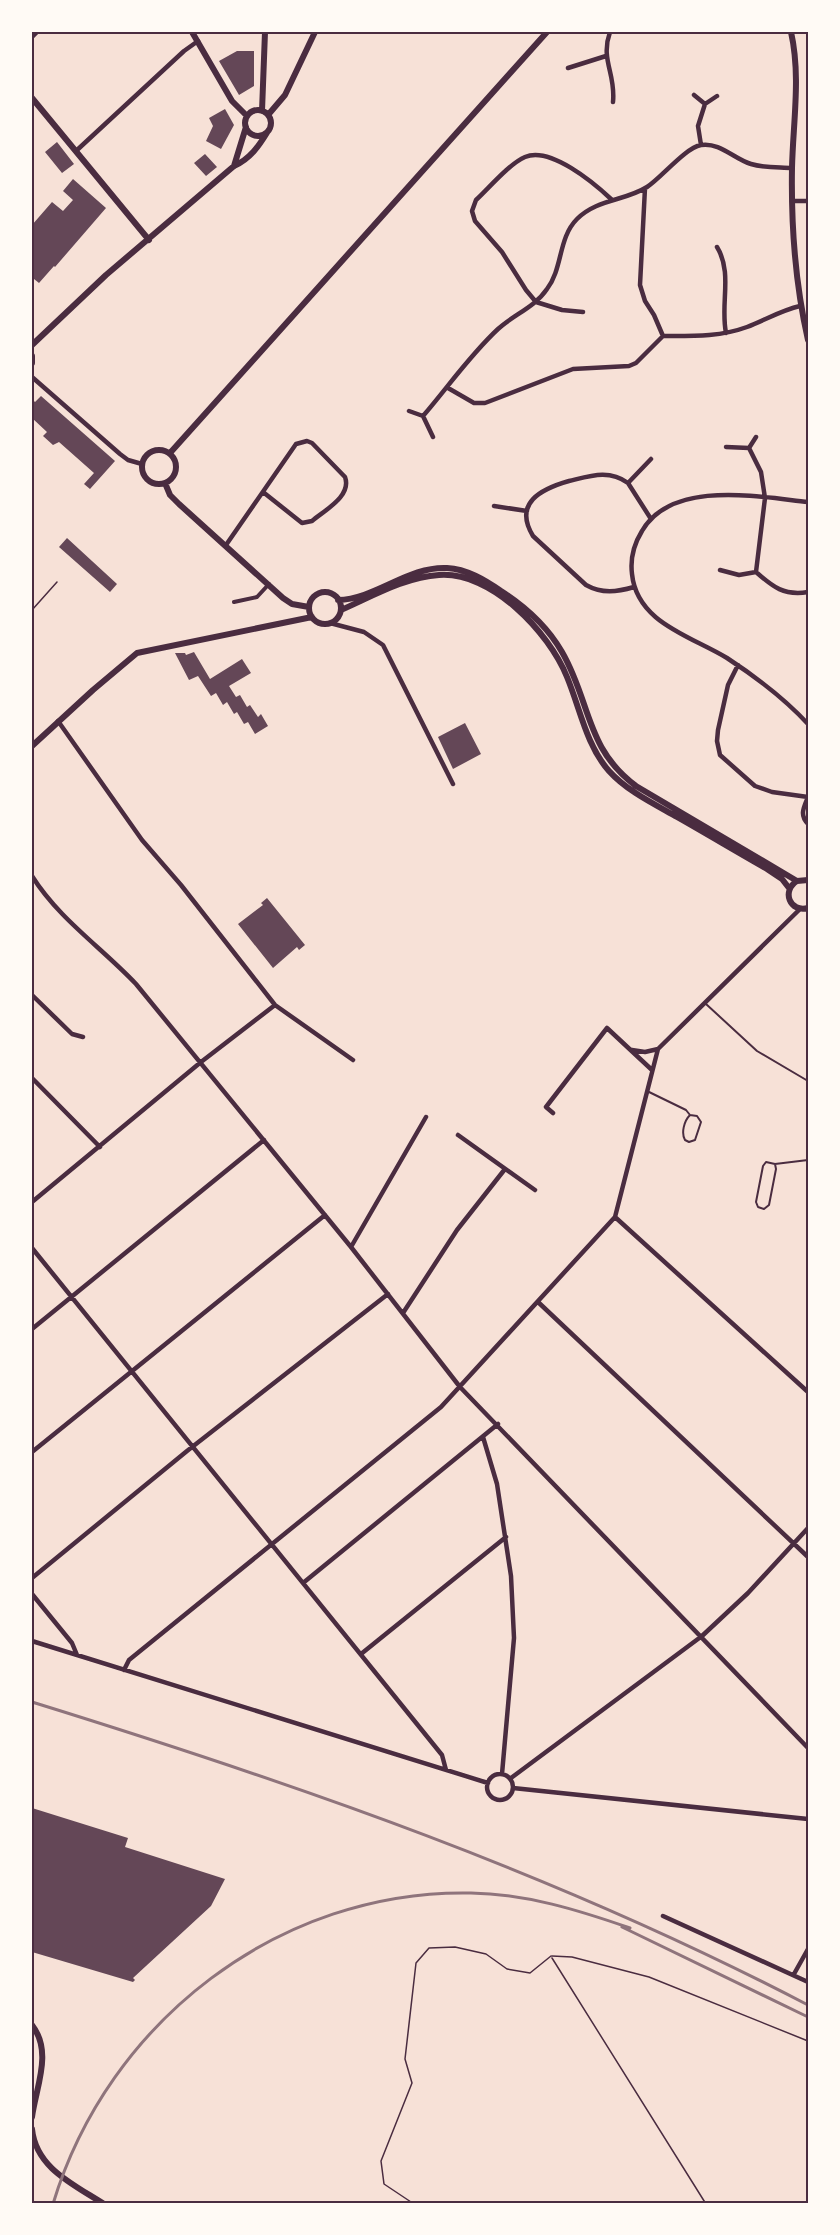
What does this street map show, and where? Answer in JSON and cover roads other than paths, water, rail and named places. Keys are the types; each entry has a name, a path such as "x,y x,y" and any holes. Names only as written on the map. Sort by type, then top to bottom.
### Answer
{"street":[{"path":"32,36 36,32"},
{"path":"192,32 232,101 247,116"},
{"path":"32,345 99,281 234,166 249,157 259,146 271,123 265,113 265,32"},
{"path":"265,113 285,95 315,32"},
{"path":"170,453 547,32"},
{"path":"610,32 606,56 614,85 613,102"},
{"path":"791,32 796,74 792,168 793,248 808,340"},
{"path":"76,151 184,51 198,41"},
{"path":"568,68 606,56"},
{"path":"694,95 705,104"},
{"path":"701,145 698,126 705,104 717,96"},
{"path":"32,98 149,240"},
{"path":"234,166 246,127 247,116 252,111 265,113"},
{"path":"246,127 250,133 257,135 268,131"},
{"path":"423,416 497,330 536,302 554,277 570,226 581,215 611,199 630,195 645,188 678,160 701,145 719,147 750,164 792,168"},
{"path":"583,312 562,310 536,302 506,257 475,221 472,211 476,200 518,161 530,155 539,154 576,172 611,199"},
{"path":"645,188 640,285 663,336"},
{"path":"792,201 808,201"},
{"path":"717,247 723,257 725,272 726,333"},
{"path":"448,388 474,402 485,403 573,369 629,366 636,363 663,336 710,336 726,333 801,306"},
{"path":"32,356 32,363"},
{"path":"32,377 120,454 128,460 142,464"},
{"path":"409,411 423,416 433,437"},
{"path":"749,448 756,437"},
{"path":"226,545 296,444 301,441 312,443 345,477 347,483 344,494 307,523 298,521 263,492"},
{"path":"726,447 749,448"},
{"path":"749,448 761,472 765,498 756,572"},
{"path":"153,451 170,453 176,462 173,477 165,483 155,483 147,478 142,464 145,458 153,451"},
{"path":"628,483 651,459"},
{"path":"634,587 607,592 594,590 586,585 533,536 528,526 527,511 536,495 541,491 558,484 600,474 615,476 628,483 651,519"},
{"path":"165,483 170,495 179,504 268,584 292,604 309,607"},
{"path":"808,502 722,495 692,498 669,506 651,519 641,532 633,550 632,571 634,587 646,609 658,620 738,665 808,724"},
{"path":"494,506 527,511"},
{"path":"338,600 350,600 413,574 441,568 470,573 493,585 525,608 552,637 574,677 600,746 616,769 636,786 797,880 808,880"},
{"path":"720,570 738,575 756,572"},
{"path":"756,572 782,592 796,594 808,592"},
{"path":"341,610 409,582 439,575 460,577 492,591 529,620 553,649 568,678 592,743 609,771 632,790 782,879 789,888"},
{"path":"234,602 257,597 268,584"},
{"path":"330,623 338,617 341,610 338,600 329,593 320,594 312,599 309,607 312,617 320,623 330,623 364,632 383,645 453,784"},
{"path":"32,746 137,653 312,617"},
{"path":"738,665 728,685 718,730 717,741 720,756 754,786 772,792 808,797 802,813 808,824"},
{"path":"803,718 808,712"},
{"path":"58,721 142,840 181,885 275,1005 353,1060"},
{"path":"32,876 45,897 71,925 97,945 136,984 351,1247 460,1387 808,1748"},
{"path":"797,880 789,888 788,897 790,902 800,909"},
{"path":"630,1049 645,1052 658,1048 800,909 808,908"},
{"path":"32,994 72,1034 83,1038"},
{"path":"32,1202 201,1062 275,1005"},
{"path":"553,1113 546,1107 607,1028 652,1070"},
{"path":"124,1670 129,1660 441,1407 615,1217 658,1048"},
{"path":"32,1078 100,1147"},
{"path":"351,1247 426,1117"},
{"path":"458,1135 535,1190"},
{"path":"32,1329 264,1140"},
{"path":"403,1313 457,1230 506,1169"},
{"path":"32,1452 325,1215"},
{"path":"615,1217 808,1392"},
{"path":"32,1248 442,1755 446,1770"},
{"path":"32,1578 387,1294"},
{"path":"538,1302 808,1557"},
{"path":"303,1583 498,1424"},
{"path":"483,1437 497,1484 511,1576 514,1638 502,1774"},
{"path":"510,1778 702,1636 808,1528"},
{"path":"361,1654 506,1537"},
{"path":"32,1594 72,1643 77,1655"},
{"path":"32,1641 488,1783"},
{"path":"502,1774 510,1778 513,1788 510,1796 499,1800 488,1792 488,1783 492,1777 502,1774"},
{"path":"513,1788 808,1819"},
{"path":"663,1916 808,1982"},
{"path":"794,1974 808,1950"},
{"path":"32,2025 42,2047 42,2067 32,2117"},
{"path":"32,2128 34,2142 40,2156 62,2176 104,2204"}],"lane":[{"path":"705,1003 758,1051 808,1081"},
{"path":"647,1091 686,1110 690,1115 697,1116 700,1122 697,1138 689,1142 683,1135 687,1118 690,1115"},
{"path":"775,1164 769,1205 764,1209 758,1207 756,1202 763,1166 766,1162 775,1164 808,1160"}],"railway":[{"path":"32,1702 231,1766 427,1836 619,1914 808,2005"},
{"path":"53,2204 79,2138 115,2078 159,2024 211,1978 269,1941 333,1914 400,1898 471,1893 532,1900 572,1909 630,1928"},
{"path":"622,1927 808,2017"}]}
